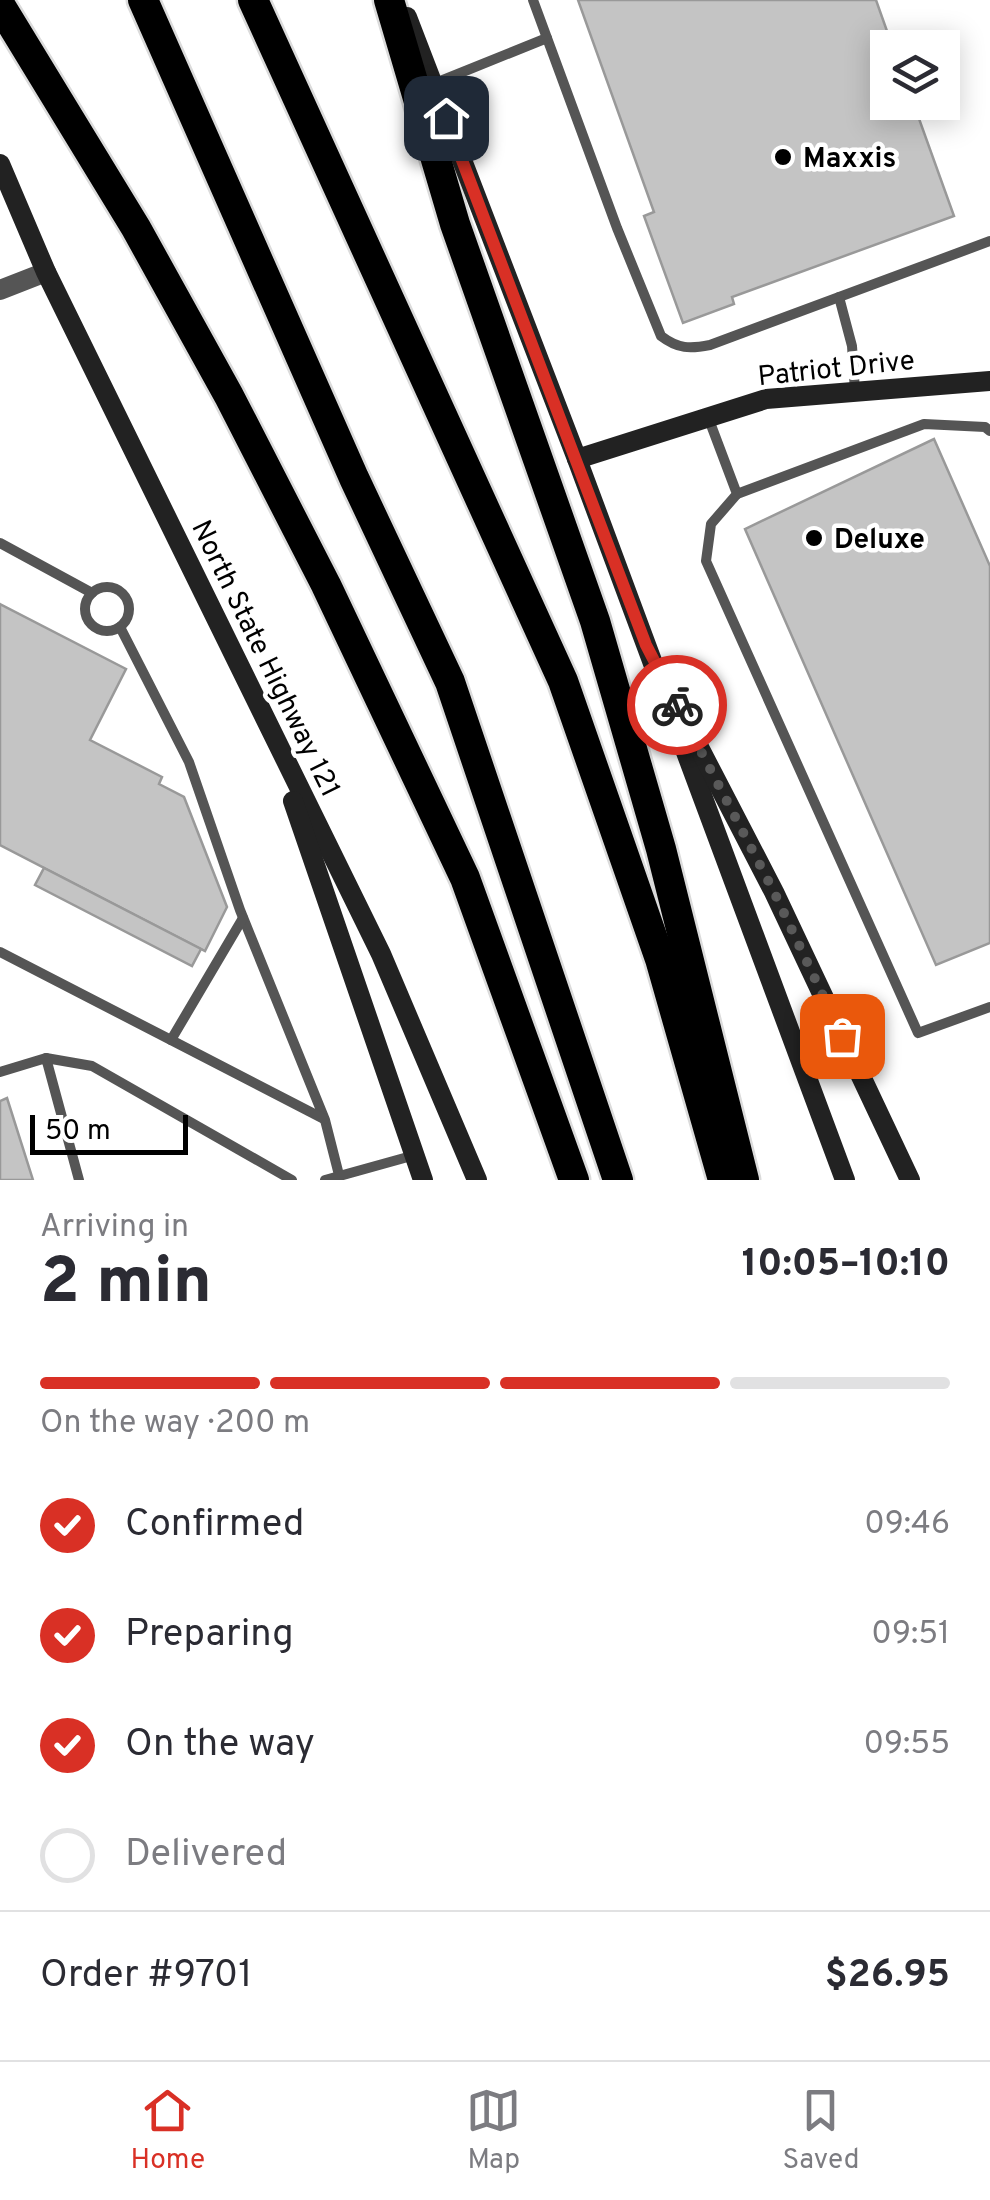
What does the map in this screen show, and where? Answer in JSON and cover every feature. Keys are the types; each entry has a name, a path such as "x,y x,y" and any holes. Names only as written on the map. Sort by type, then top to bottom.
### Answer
{"highway":[{"path":"143,0 346,461 450,682 618,1180"},
{"path":"252,0 563,682 660,959 723,1180"},
{"path":"389,0 455,224 595,620 662,849 744,1180"},
{"path":"0,5 136,228 229,396 326,585 465,878 574,1180"}],"main road":[{"path":"401,0 577,459 845,1180"},
{"name":"North State Highway 121","path":"0,164 46,272 381,954 478,1180"},
{"name":"Patriot Drive","path":"577,459 766,399 990,381"},
{"path":"646,645 774,892 910,1180"},
{"path":"246,678 316,861 423,1180"}],"street":[{"path":"0,290 46,272"}],"lane":[{"path":"533,0 661,336 674,346 690,349 710,345 990,241"},
{"path":"433,84 547,38"},
{"path":"839,297 852,346 855,391"},
{"path":"708,417 738,494"},
{"path":"990,431 924,424 738,494 711,524 706,561 918,1032 990,1007"},
{"path":"0,543 92,593"},
{"path":"109,587 123,593 130,607 120,627 104,631 90,623 85,608 92,593 109,587"},
{"path":"120,627 188,762 244,918 325,1120 338,1176"},
{"path":"171,1040 244,918"},
{"path":"0,952 325,1120"},
{"path":"46,1058 80,1180"},
{"path":"0,1072 46,1058 92,1066 292,1180"},
{"path":"325,1180 416,1154"}],"building":[{"name":"Maxxis","path":"578,0 876,0 887,30 870,30 870,120 919,120 954,216 732,297 734,304 683,323 644,216 654,212"},
{"path":"934,439 990,566 990,943 936,965 745,529"},
{"path":"0,604 126,669 90,740 162,777 159,784 184,797 227,907 205,951 0,845"},
{"path":"44,868 201,949 192,966 35,885"},
{"path":"7,1098 33,1180 0,1180 0,1101"}],"way so far":[{"path":"677,705 774,892 842,1036"}],"place":[{"name":"Maxxis","path":"783,157"},
{"name":"Deluxe","path":"814,538"}],"route":[{"path":"446,118 646,645 677,705"}]}
